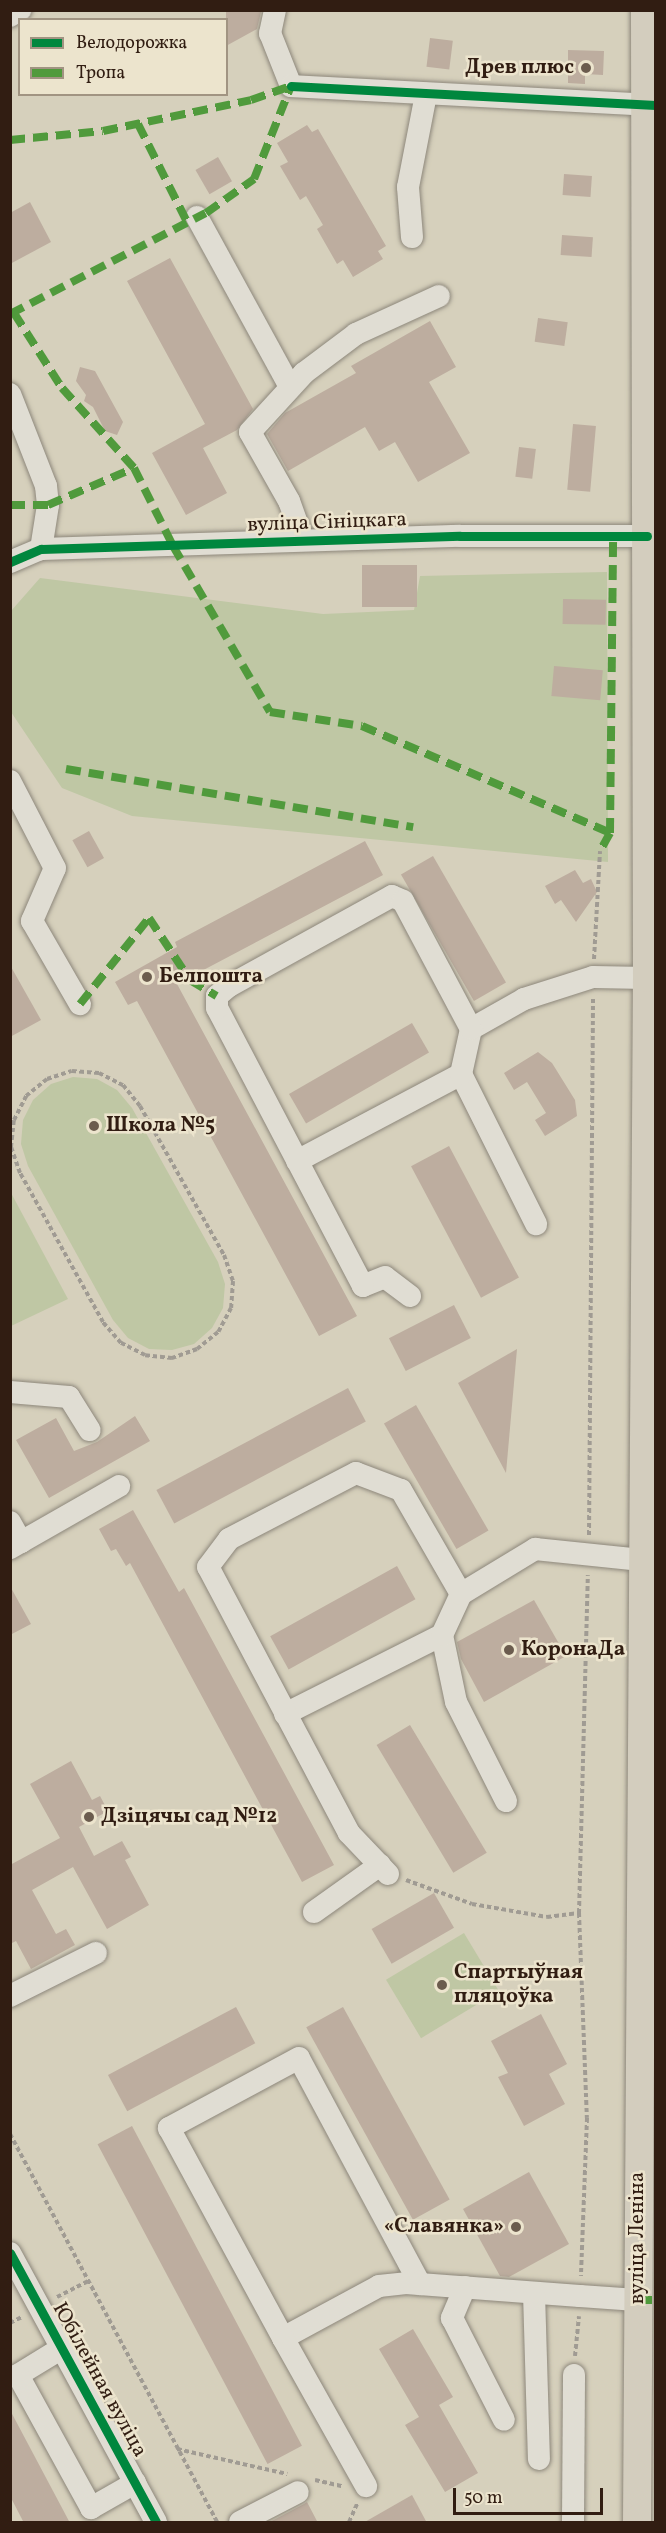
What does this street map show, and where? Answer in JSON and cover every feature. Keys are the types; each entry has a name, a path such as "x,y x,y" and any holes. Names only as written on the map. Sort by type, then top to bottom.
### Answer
{"main road":[{"name":"вуліца Леніна","path":"637,2523 637,2300 648,1879 641,1560 650,650 647,536 651,105 645,10"}],"street":[{"path":"10,16 20,10"},
{"path":"275,10 270,33 291,86 651,105"},
{"path":"412,237 408,187 426,94"},
{"path":"197,217 290,387"},
{"path":"303,540 289,501 250,432 290,387 356,334 439,296"},
{"path":"10,394 46,486 48,505 41,549"},
{"name":"вуліца Сініцкага","path":"10,562 41,549 303,540 647,536"},
{"path":"10,781 55,868 32,921 80,1004"},
{"path":"410,1296 386,1276 363,1286 217,1008 217,996 229,986 392,896 403,902 471,1029 461,1074 536,1224"},
{"path":"471,1029 524,999 593,977 647,978"},
{"path":"297,1161 461,1074"},
{"path":"10,1392 69,1397 90,1430"},
{"path":"314,1912 384,1869 349,1833 208,1567 229,1539 356,1473 400,1490 461,1594"},
{"path":"14,1537 119,1486"},
{"path":"506,1802 456,1702 442,1635 461,1594 535,1549 589,1557 641,1560"},
{"path":"285,1714 442,1635"},
{"path":"10,1996 96,1953"},
{"path":"359,2487 283,2338 169,2128 299,2058 420,2284"},
{"name":"Юбілейная вуліца","path":"10,2253 156,2523"},
{"path":"283,2338 379,2286 420,2284 637,2300"},
{"path":"465,2287 452,2318 504,2420"},
{"path":"534,2293 539,2459"},
{"path":"62,2348 18,2375 91,2508 135,2484"},
{"path":"573,2523 574,2375"},
{"path":"240,2523 299,2482"}],"path":[{"path":"574,2375 580,2296 587,2118 579,1913 589,1557 593,977 600,851"},
{"path":"72,1071 99,1073 123,1085 141,1106 224,1255 233,1281 231,1308 218,1332 197,1349 180,1355 145,1355 121,1343 104,1322 20,1173 11,1147 14,1120 26,1096 46,1079 72,1071"},
{"path":"384,1869 472,1904 547,1917 579,1913"},
{"path":"10,2134 217,2523"},
{"path":"176,2449 299,2482 359,2487"}],"green space":[{"path":"607,572 608,862 132,816 62,788 11,712 11,611 40,578 323,614 414,610 420,576"},
{"path":"73,1077 97,1079 117,1090 132,1108 218,1262 225,1284 223,1308 212,1328 194,1344 172,1350 149,1349 128,1338 113,1320 28,1166 21,1144 23,1120 33,1100 51,1084"},
{"path":"10,1191 68,1299 11,1326 10,1326"},
{"name":"Спартыўная пляцоўка","path":"464,1933 499,1991 421,2038 386,1980"}],"building":[{"path":"226,10 261,12 257,29 228,45 228,18 226,18"},
{"path":"430,38 453,41 449,70 426,67"},
{"name":"Древ плюс","path":"568,50 604,51 603,75 585,74 585,84 568,83"},
{"path":"307,125 312,132 318,129 386,246 378,251 383,259 353,277 343,260 337,264 317,229 323,225 306,196 300,200 280,166 288,162 277,143"},
{"path":"218,157 232,181 209,194 195,170"},
{"path":"564,174 592,176 590,197 563,195"},
{"path":"30,202 51,242 10,264 10,213"},
{"path":"562,235 593,237 592,257 561,255"},
{"path":"170,258 253,409 237,430 203,448 227,493 186,515 152,453 205,424 127,281"},
{"path":"538,318 568,322 564,346 535,342"},
{"path":"430,321 456,367 429,382 470,453 418,482 395,442 379,451 365,427 288,471 267,434 285,413 356,373 351,366"},
{"path":"80,367 95,371 123,422 117,435 105,431 93,407 84,401 86,395 76,381"},
{"path":"573,424 596,426 590,492 567,490"},
{"path":"519,447 536,449 532,479 515,477"},
{"path":"362,565 417,565 417,607 362,607"},
{"path":"563,599 606,600 606,625 563,624"},
{"path":"554,666 603,670 600,700 551,696"},
{"path":"89,831 104,858 87,867 72,840"},
{"path":"365,841 383,875 177,984 357,1316 319,1336 137,1001 128,1005 115,982 177,947 175,942"},
{"path":"433,856 506,982 474,1001 401,874"},
{"path":"575,870 583,883 591,879 597,892 576,922 561,900 555,904 545,886"},
{"path":"10,965 41,1020 10,1037"},
{"path":"412,1023 429,1052 306,1123 289,1094"},
{"path":"538,1052 552,1063 575,1100 577,1116 545,1136 535,1120 546,1113 527,1082 514,1090 504,1073"},
{"path":"449,1146 519,1278 481,1298 411,1166"},
{"path":"454,1305 471,1338 406,1371 389,1338"},
{"path":"517,1349 506,1473 458,1383"},
{"path":"348,1388 366,1422 174,1523 156,1490"},
{"path":"416,1405 488,1531 456,1549 384,1424"},
{"path":"135,1416 150,1441 49,1498 16,1440 56,1418 74,1451 97,1442"},
{"path":"133,1510 179,1592 184,1588 334,1865 302,1882 130,1563 126,1566 116,1549 111,1551 99,1529"},
{"path":"397,1566 415,1599 289,1670 270,1636"},
{"path":"10,1586 31,1624 10,1635"},
{"name":"КоронаДа","path":"534,1600 566,1656 484,1702 461,1659 457,1642"},
{"path":"410,1725 487,1853 453,1873 377,1745"},
{"name":"Дзіцячы сад №12","path":"71,1761 92,1800 100,1796 108,1811 79,1827 94,1856 122,1841 131,1857 125,1860 149,1905 107,1929 73,1867 32,1890 56,1934 66,1929 75,1945 31,1969 16,1941 10,1944 10,1865 60,1838 30,1784"},
{"path":"434,1893 454,1928 392,1964 372,1929"},
{"path":"236,2007 255,2043 127,2111 108,2075"},
{"path":"343,2007 450,2199 413,2220 306,2027"},
{"path":"541,2014 567,2064 549,2074 565,2104 524,2126 498,2077 508,2073 491,2041"},
{"path":"132,2126 302,2446 268,2464 98,2144"},
{"name":"«Славянка»","path":"529,2172 569,2244 509,2277 500,2276 463,2209"},
{"path":"413,2329 453,2397 439,2405 478,2473 445,2492 405,2425 419,2417 379,2349"},
{"path":"10,2410 70,2523 24,2523 10,2496"},
{"path":"412,2495 427,2523 363,2523"},
{"path":"307,2502 318,2523 268,2523 304,2504"}],"marked path":[{"path":"10,140 103,131 251,100 291,86"},
{"path":"10,314 206,213 254,179 291,86"},
{"path":"138,124 187,222"},
{"path":"14,313 62,388 134,468"},
{"path":"10,505 48,505 134,468 173,546 270,712 362,726 610,833 600,851"},
{"path":"610,833 613,536"},
{"path":"66,769 413,827"},
{"path":"80,1004 149,918 190,980 217,996"},
{"path":"637,2300 656,2300"}],"cycle path":[{"path":"291,86 656,105"},
{"path":"10,562 41,549 460,536 647,536"},
{"path":"10,2253 156,2522"}],"place":[{"name":"Древ плюс","path":"586,68"},
{"name":"Белпошта","path":"147,977"},
{"name":"Школа №5","path":"94,1126"},
{"name":"КоронаДа","path":"509,1650"},
{"name":"Дзіцячы сад №12","path":"89,1817"},
{"name":"Спартыўная пляцоўка","path":"442,1985"},
{"name":"«Славянка»","path":"516,2227"}]}
